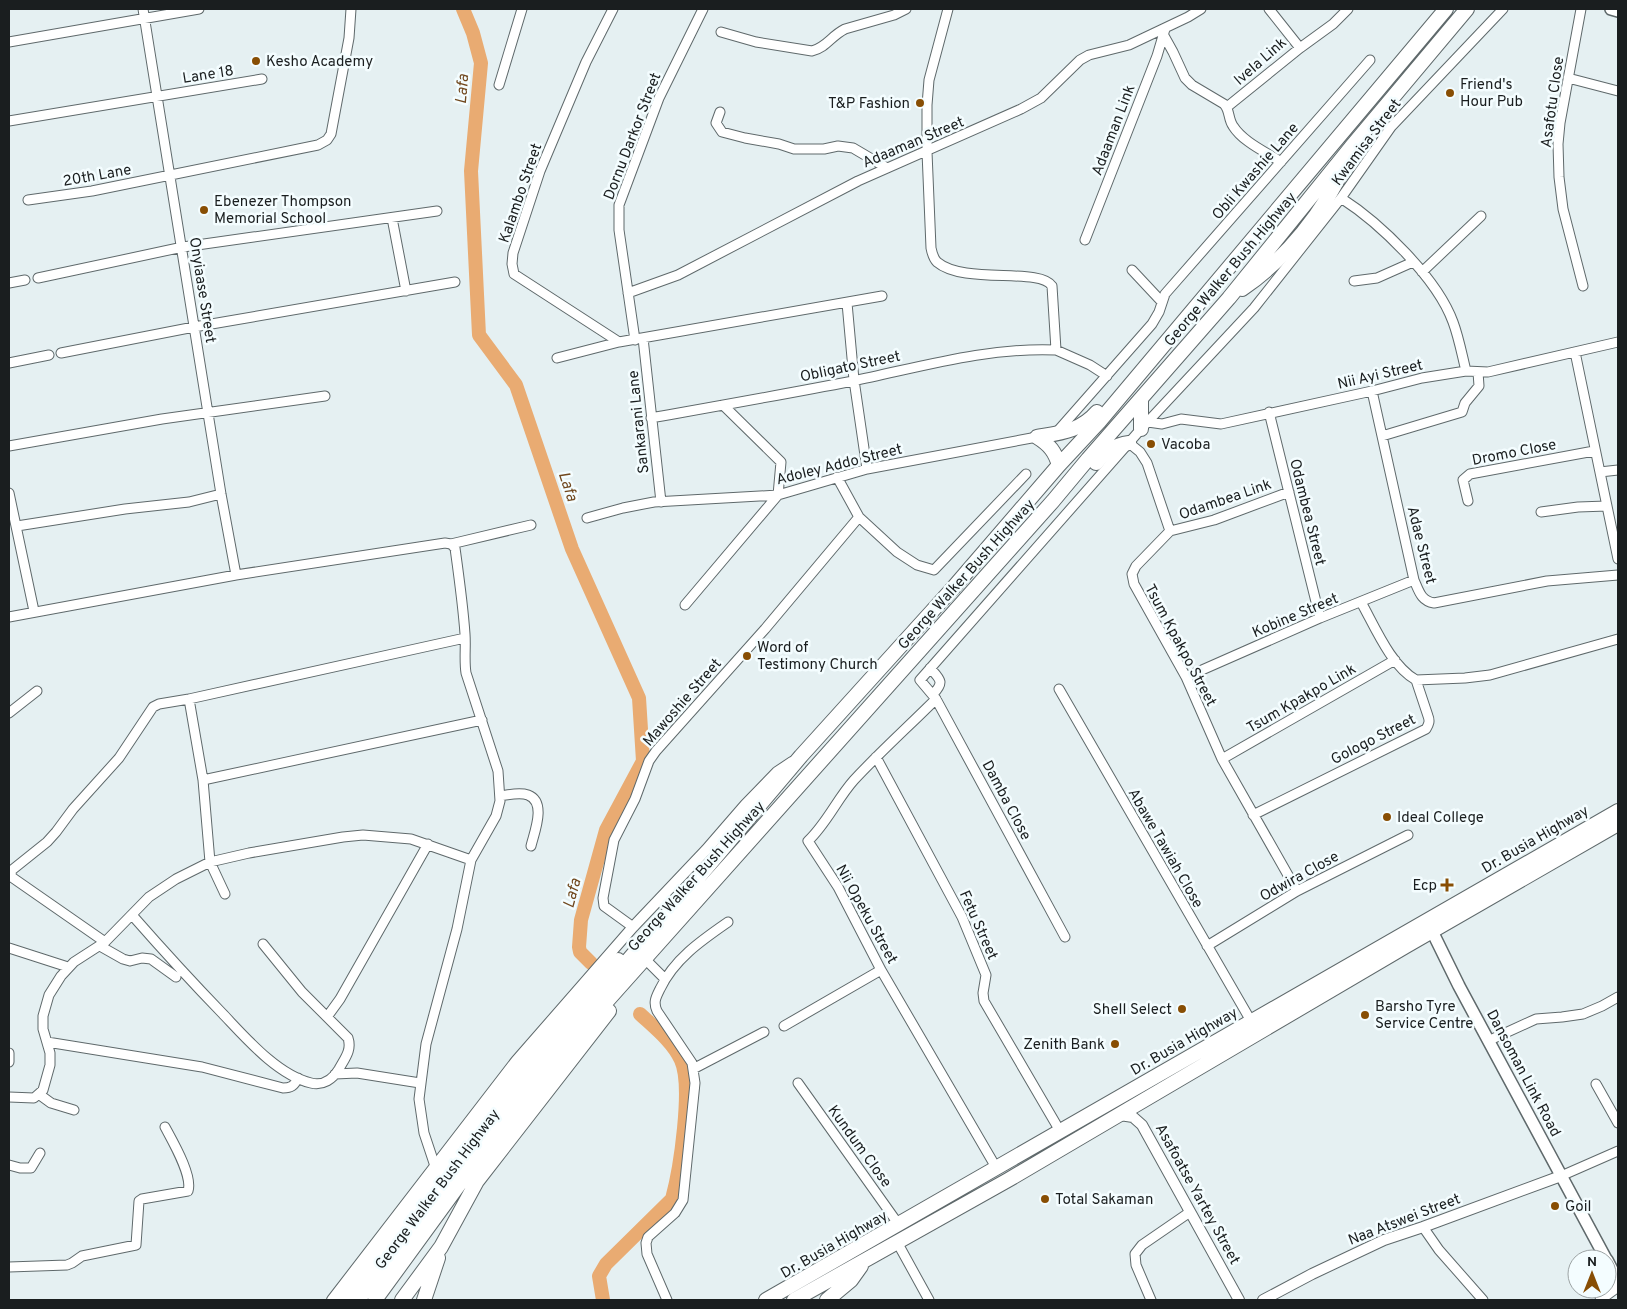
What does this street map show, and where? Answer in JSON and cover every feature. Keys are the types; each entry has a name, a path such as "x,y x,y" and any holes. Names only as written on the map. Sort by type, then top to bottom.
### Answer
{"highway":[{"name":"George Walker Bush Highway","path":"358,1300 459,1165 580,1016 801,756 1099,422 1446,9"},
{"name":"George Walker Bush Highway","path":"375,1300 459,1165 1053,501 1229,298 1352,146 1467,9"},
{"path":"1037,437 1067,432 1082,426 1093,417 1157,345 1177,330"},
{"path":"1140,400 1144,426"},
{"path":"1037,437 1054,451 1059,465"},
{"path":"1053,501 1072,489 1108,450 1117,445 1129,443"},
{"name":"Dr. Busia Highway","path":"794,1300 1120,1115 1618,811"},
{"name":"Dr. Busia Highway","path":"766,1300 997,1169 1251,1021 1426,929 1618,824"},
{"path":"402,1300 441,1247 477,1181 620,997 640,964"},
{"path":"343,1300 459,1165"},
{"path":"424,1300 441,1247"},
{"path":"827,1300 851,1280 862,1263"},
{"path":"756,1300 779,1293"}],"main road":[{"path":"1611,9 1618,10"},
{"name":"Dansoman Link Road","path":"1426,929 1490,1040 1601,1249"}],"street":[{"name":"Onyiaase Street","path":"143,9 221,494 236,575"},
{"path":"9,42 199,9"},
{"name":"20th Lane","path":"28,200 92,191 318,145 327,140 331,134 350,38 351,9"},
{"path":"498,85 522,9"},
{"name":"Kalambo Street","path":"613,9 586,62 540,171 513,253 512,264 514,274 619,342"},
{"name":"Dornu Darkor Street","path":"639,339 628,293 619,230 619,205 659,98 704,9"},
{"path":"721,32 756,42 812,51 820,49 838,32 894,15 906,9"},
{"path":"948,9 930,80 927,106 931,248 936,261 952,270 989,276 1037,277 1049,281 1052,286 1056,350"},
{"name":"Adaaman Street","path":"628,293 678,275 887,168 994,122 1041,98 1080,60 1089,55 1129,45 1164,32 1201,9"},
{"name":"Ivela Link","path":"1227,107 1300,48 1269,9"},
{"path":"1300,48 1333,24 1348,9"},
{"name":"Kwamisa Street","path":"1466,371 1454,323 1441,296 1413,262 1362,211 1341,198 1391,127 1503,9"},
{"name":"Asafotu Close","path":"1580,9 1558,144 1559,177 1563,209 1583,286"},
{"path":"1164,32 1185,78 1192,85 1227,107 1234,127 1246,139 1281,162"},
{"name":"Adaaman Link","path":"1085,240 1157,56 1164,32"},
{"name":"Obli Kwashie Lane","path":"1161,302 1165,294 1370,60"},
{"path":"1568,78 1618,91"},
{"name":"Lane 18","path":"9,121 262,79"},
{"path":"720,112 716,122 722,132 794,148 824,149 838,146 853,148 887,168"},
{"path":"934,697 941,683 930,668 1144,426 1254,308 1341,198"},
{"path":"38,278 182,247 437,211"},
{"path":"1422,272 1481,216"},
{"path":"392,218 406,291"},
{"path":"1354,281 1377,278 1413,262"},
{"path":"1056,434 1152,324 1159,312 1161,302 1132,270"},
{"path":"9,283 25,280"},
{"path":"61,352 455,282"},
{"path":"557,358 619,342 882,296"},
{"path":"847,303 854,380 867,469"},
{"name":"Sankarani Lane","path":"639,339 661,502"},
{"name":"Nii Ayi Street","path":"1144,426 1181,419 1221,424 1422,378 1466,371 1488,372 1521,366 1618,342"},
{"name":"Obligato Street","path":"651,418 854,380 941,360 1028,348 1056,350 1090,365 1107,376"},
{"path":"1574,352 1594,451 1607,506 1615,528 1618,559"},
{"path":"9,363 49,355"},
{"path":"1382,436 1462,412 1465,403 1480,386 1478,372"},
{"name":"Adae Street","path":"1372,390 1414,580 1421,596 1427,602 1434,603 1547,581 1618,575"},
{"path":"9,446 209,412 325,396"},
{"path":"685,605 778,495 781,462 723,405"},
{"name":"Odambea Street","path":"1269,412 1320,618"},
{"name":"Adoley Addo Street","path":"587,518 623,508 661,502 778,495 867,469 1037,437"},
{"path":"1129,443 1140,452 1147,463 1170,532"},
{"name":"Dromo Close","path":"1468,501 1463,480 1470,474 1594,451"},
{"path":"1600,472 1618,470"},
{"path":"837,477 859,517 897,552 917,565 934,570 1026,474"},
{"name":"Odambea Link","path":"1170,532 1214,520 1289,492"},
{"path":"9,493 34,611"},
{"path":"17,526 125,509 189,502 221,494"},
{"path":"1541,512 1578,507 1607,506"},
{"name":"Mawoshie Street","path":"633,927 604,906 603,898 614,840 635,799 649,762 656,751 766,629 859,517"},
{"path":"9,616 236,575 445,543 451,544 531,525"},
{"name":"Tsum Kpakpo Street","path":"1170,532 1136,566 1132,574 1134,584 1186,677 1222,759 1297,891"},
{"path":"435,1166 420,1116 420,1083 426,1044 434,1008 453,947 471,860 496,816 500,796 498,771 466,673 464,661 465,638 455,548 451,544"},
{"name":"Kobine Street","path":"1186,677 1320,618 1414,580"},
{"name":"Gologo Street","path":"1253,815 1426,729 1430,721 1416,680 1407,675 1395,660 1361,602"},
{"path":"176,977 150,959 142,958 130,961 124,959 13,878 10,874 12,870 47,842 73,809 113,766 153,707 159,704 465,638"},
{"path":"1416,680 1490,675 1618,640"},
{"name":"Tsum Kpakpo Link","path":"1222,759 1395,660"},
{"name":"Damba Close","path":"930,668 920,680 934,697 1065,937"},
{"name":"Abawe Tawiah Close","path":"1059,688 1251,1021"},
{"path":"9,713 37,691"},
{"name":"Nii Opeku Street","path":"934,697 839,798 822,827 808,841 838,887 882,970 997,1169"},
{"path":"189,699 203,780 210,862 225,894"},
{"path":"203,780 482,720"},
{"name":"George Walker Bush Highway","path":"332,1300 516,1061 633,927 768,781 777,772 801,756"},
{"name":"Fetu Street","path":"876,757 962,917 986,975 983,993 984,1001 1060,1131"},
{"path":"500,796 527,795 537,804 539,811 531,846"},
{"path":"9,1097 34,1098 44,1090 50,1065 50,1054 43,1029 43,1016 49,995 68,967 103,944 149,897 161,888 210,862 249,853 364,835 411,839 471,860"},
{"name":"Odwira Close","path":"1207,946 1297,891 1408,835"},
{"path":"327,1017 340,998 428,844"},
{"path":"132,915 183,972 272,1061 298,1078 311,1083 319,1084 328,1081 335,1074 349,1051 350,1044 348,1038 302,992 263,944"},
{"path":"667,1300 647,1254 646,1243 648,1237 674,1213 683,1200 695,1083 694,1069 654,1006 665,979 688,952 728,922"},
{"path":"9,948 68,967"},
{"path":"640,964 665,979"},
{"path":"784,1026 882,970"},
{"path":"1490,1040 1536,1019 1583,1014 1618,997"},
{"path":"694,1069 764,1032"},
{"path":"47,1042 202,1067 283,1088 289,1088 294,1085 298,1078"},
{"path":"9,1054 9,1062"},
{"path":"335,1074 357,1073 420,1083"},
{"name":"Kundum Close","path":"798,1084 899,1225"},
{"path":"1596,1084 1618,1123"},
{"path":"40,1095 51,1103 74,1110"},
{"name":"Asafoatse Yartey Street","path":"1120,1115 1133,1117 1142,1125 1239,1300"},
{"path":"9,1268 67,1265 82,1256 136,1245 139,1201 188,1191 189,1189 189,1182 184,1167 165,1128"},
{"path":"1561,1176 1618,1151"},
{"path":"9,1165 20,1168 32,1168 40,1153"},
{"name":"Naa Atswei Street","path":"1263,1300 1312,1274 1384,1240 1561,1176"},
{"path":"1151,1300 1136,1265 1136,1254 1142,1246 1190,1212"},
{"path":"1423,1227 1483,1300"},
{"path":"897,1242 929,1300"},
{"path":"1600,1300 1618,1287"}],"waterway":[{"name":"Lafa","path":"463,9 473,33 481,63 471,171 479,335 516,385 572,549 639,698 643,761 606,830 581,920 580,952 591,963"},
{"path":"603,1300 599,1276 606,1264 672,1199 682,1149 686,1089 681,1060 668,1041 640,1014"}],"place":[{"name":"Kesho Academy","path":"256,61"},
{"name":"Friend's Hour Pub","path":"1450,93"},
{"name":"T&P Fashion","path":"920,103"},
{"name":"Ebenezer Thompson Memorial School","path":"204,210"},
{"name":"Vacoba","path":"1151,444"},
{"name":"Word of Testimony Church","path":"747,656"},
{"name":"Ideal College","path":"1387,817"},
{"name":"Ecp","path":"1447,885"},
{"name":"Shell Select","path":"1182,1009"},
{"name":"Barsho Tyre Service Centre","path":"1365,1015"},
{"name":"Zenith Bank","path":"1115,1044"},
{"name":"Total Sakaman","path":"1045,1199"},
{"name":"Goil","path":"1555,1206"}]}
